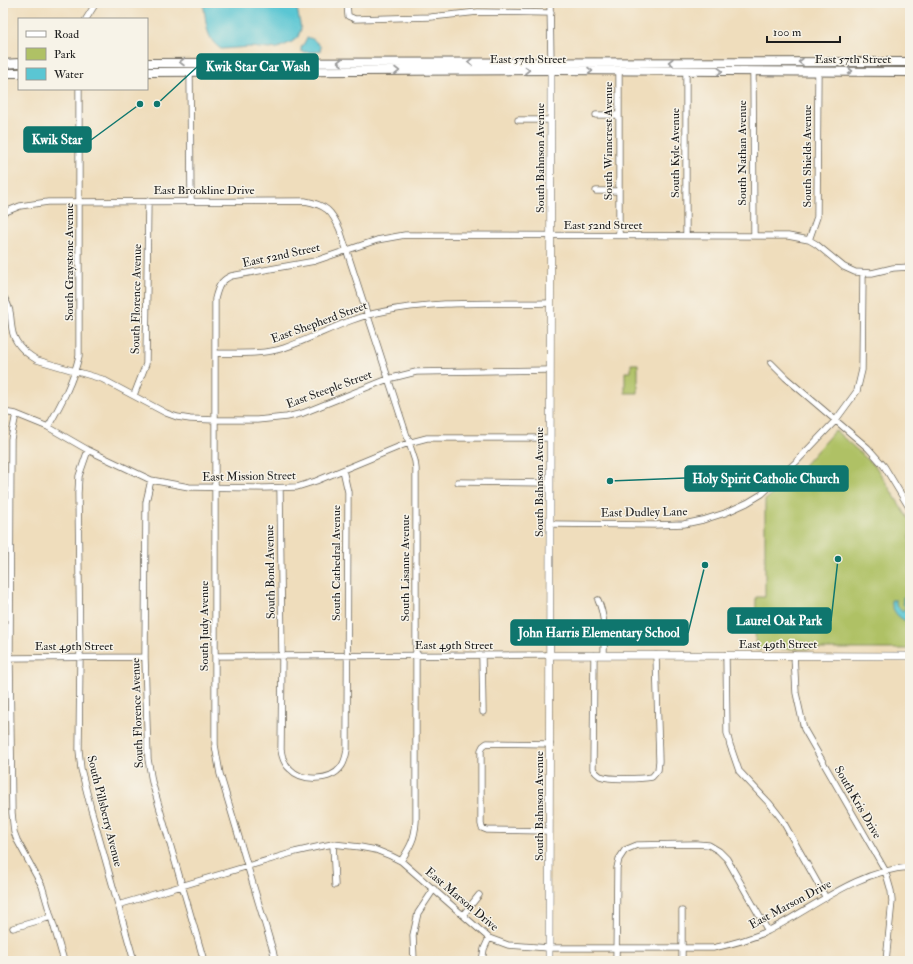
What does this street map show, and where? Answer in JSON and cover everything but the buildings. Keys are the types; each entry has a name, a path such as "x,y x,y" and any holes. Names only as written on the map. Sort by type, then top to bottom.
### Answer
{"main road":[{"name":"East 57th Street","path":"148,62 910,62"},
{"path":"3,64 18,63"},
{"name":"East 57th Street","path":"148,72 551,70 910,72"},
{"path":"3,73 18,73"}],"street":[{"path":"87,18 96,3"},
{"path":"347,3 347,14 349,17 355,19 431,18 478,12 551,13"},
{"name":"South Bahnson Avenue","path":"550,3 550,961"},
{"name":"South Winncrest Avenue","path":"619,71 619,236"},
{"name":"South Kyle Avenue","path":"686,71 686,236"},
{"name":"South Nathan Avenue","path":"753,71 754,236"},
{"name":"South Shields Avenue","path":"809,240 817,217 818,71"},
{"path":"190,72 191,201"},
{"name":"South Graystone Avenue","path":"48,427 65,398 76,371 80,346 79,90"},
{"path":"596,115 619,115"},
{"path":"518,120 551,120"},
{"path":"596,190 619,191"},
{"name":"East Brookline Drive","path":"3,213 20,206 48,202 305,201 318,203 334,216 356,280"},
{"name":"South Florence Avenue","path":"134,395 143,373 146,359 148,202"},
{"name":"East 52nd Street","path":"220,284 231,276 315,261 377,240 406,235 788,236 809,240 844,267 855,272 872,273 892,268 910,267"},
{"name":"East Dudley Lane","path":"550,524 684,524 725,514 747,503 774,484 835,421 855,395 861,376 863,273"},
{"name":"South Lisanne Avenue","path":"356,280 415,461 416,469 416,834 413,843 401,861"},
{"name":"South Judy Avenue","path":"220,284 215,298 215,745 217,762 275,961"},
{"name":"East Steeple Street","path":"5,299 10,309 14,337 24,351 37,360 102,379 166,413 177,417 190,419 257,420 287,417 304,413 388,379 426,371 550,370"},
{"name":"East Shepherd Street","path":"215,353 269,352 284,348 355,319 404,307 427,305 550,303"},
{"path":"771,363 835,421 868,448 884,466 910,509"},
{"name":"East Mission Street","path":"3,412 16,414 48,427 88,450 151,480 174,486 215,488 297,487 408,443 427,438 550,438"},
{"path":"16,414 11,439 10,658 12,814 14,832 21,849 42,886 64,961"},
{"name":"South Pillsberry Avenue","path":"88,450 79,476 78,493 80,657 79,744 81,769 134,961"},
{"name":"South Cathedral Avenue","path":"282,656 282,758 295,774 315,778 334,774 342,766 346,759 348,740 348,492 343,470"},
{"name":"South Florence Avenue","path":"151,480 146,502 145,657 148,759 152,782 204,961"},
{"path":"458,482 550,483"},
{"name":"South Bond Avenue","path":"280,488 282,656"},
{"path":"598,600 603,610 604,655"},
{"path":"594,655 594,769 596,774 606,778 652,777 658,770 656,655"},
{"path":"726,655 727,733 739,771 781,818 826,898"},
{"name":"South Kris Drive","path":"794,655 797,698 804,729 885,870 891,891 892,901 886,961"},
{"name":"East 49th Street","path":"215,656 910,656"},
{"path":"482,656 483,712"},
{"name":"East 49th Street","path":"3,658 145,657"},
{"path":"550,744 487,743 483,746 481,750 481,824 482,828 487,830 550,830"},
{"path":"333,844 335,885"},
{"name":"East Marson Drive","path":"118,905 295,852 333,844 376,850 401,861 489,938 508,945 550,948 617,949 713,948 733,944 768,931 853,882 885,870 910,867"},
{"path":"616,961 617,868 619,859 625,850 637,845 696,844 709,846 719,852 727,859 768,931"},
{"path":"414,961 413,935 418,913 434,889"},
{"path":"463,915 479,895"},
{"path":"682,911 682,961"},
{"path":"13,928 51,917"},
{"path":"482,961 484,950 489,938"}],"green space":[{"path":"631,364 638,364 638,393 625,393 625,372 631,372"},
{"path":"835,430 876,467 910,521 910,649 755,649 756,597 765,597 765,500 792,479"}],"water":[{"path":"203,3 296,3 301,29 298,37 292,42 278,48 269,49 250,47 221,49 212,40 209,34"},
{"path":"307,38 313,39 321,47 320,51 301,51 301,48"},
{"path":"903,597 910,597 910,622 899,617 892,604 891,600 896,600 896,605 903,611 906,607 903,604"}],"place":[{"name":"Kwik Star","path":"140,104"},
{"name":"Kwik Star Car Wash","path":"157,104"},
{"name":"Holy Spirit Catholic Church","path":"610,481"},
{"name":"Laurel Oak Park","path":"838,559"},
{"name":"John Harris Elementary School","path":"705,565"}]}
